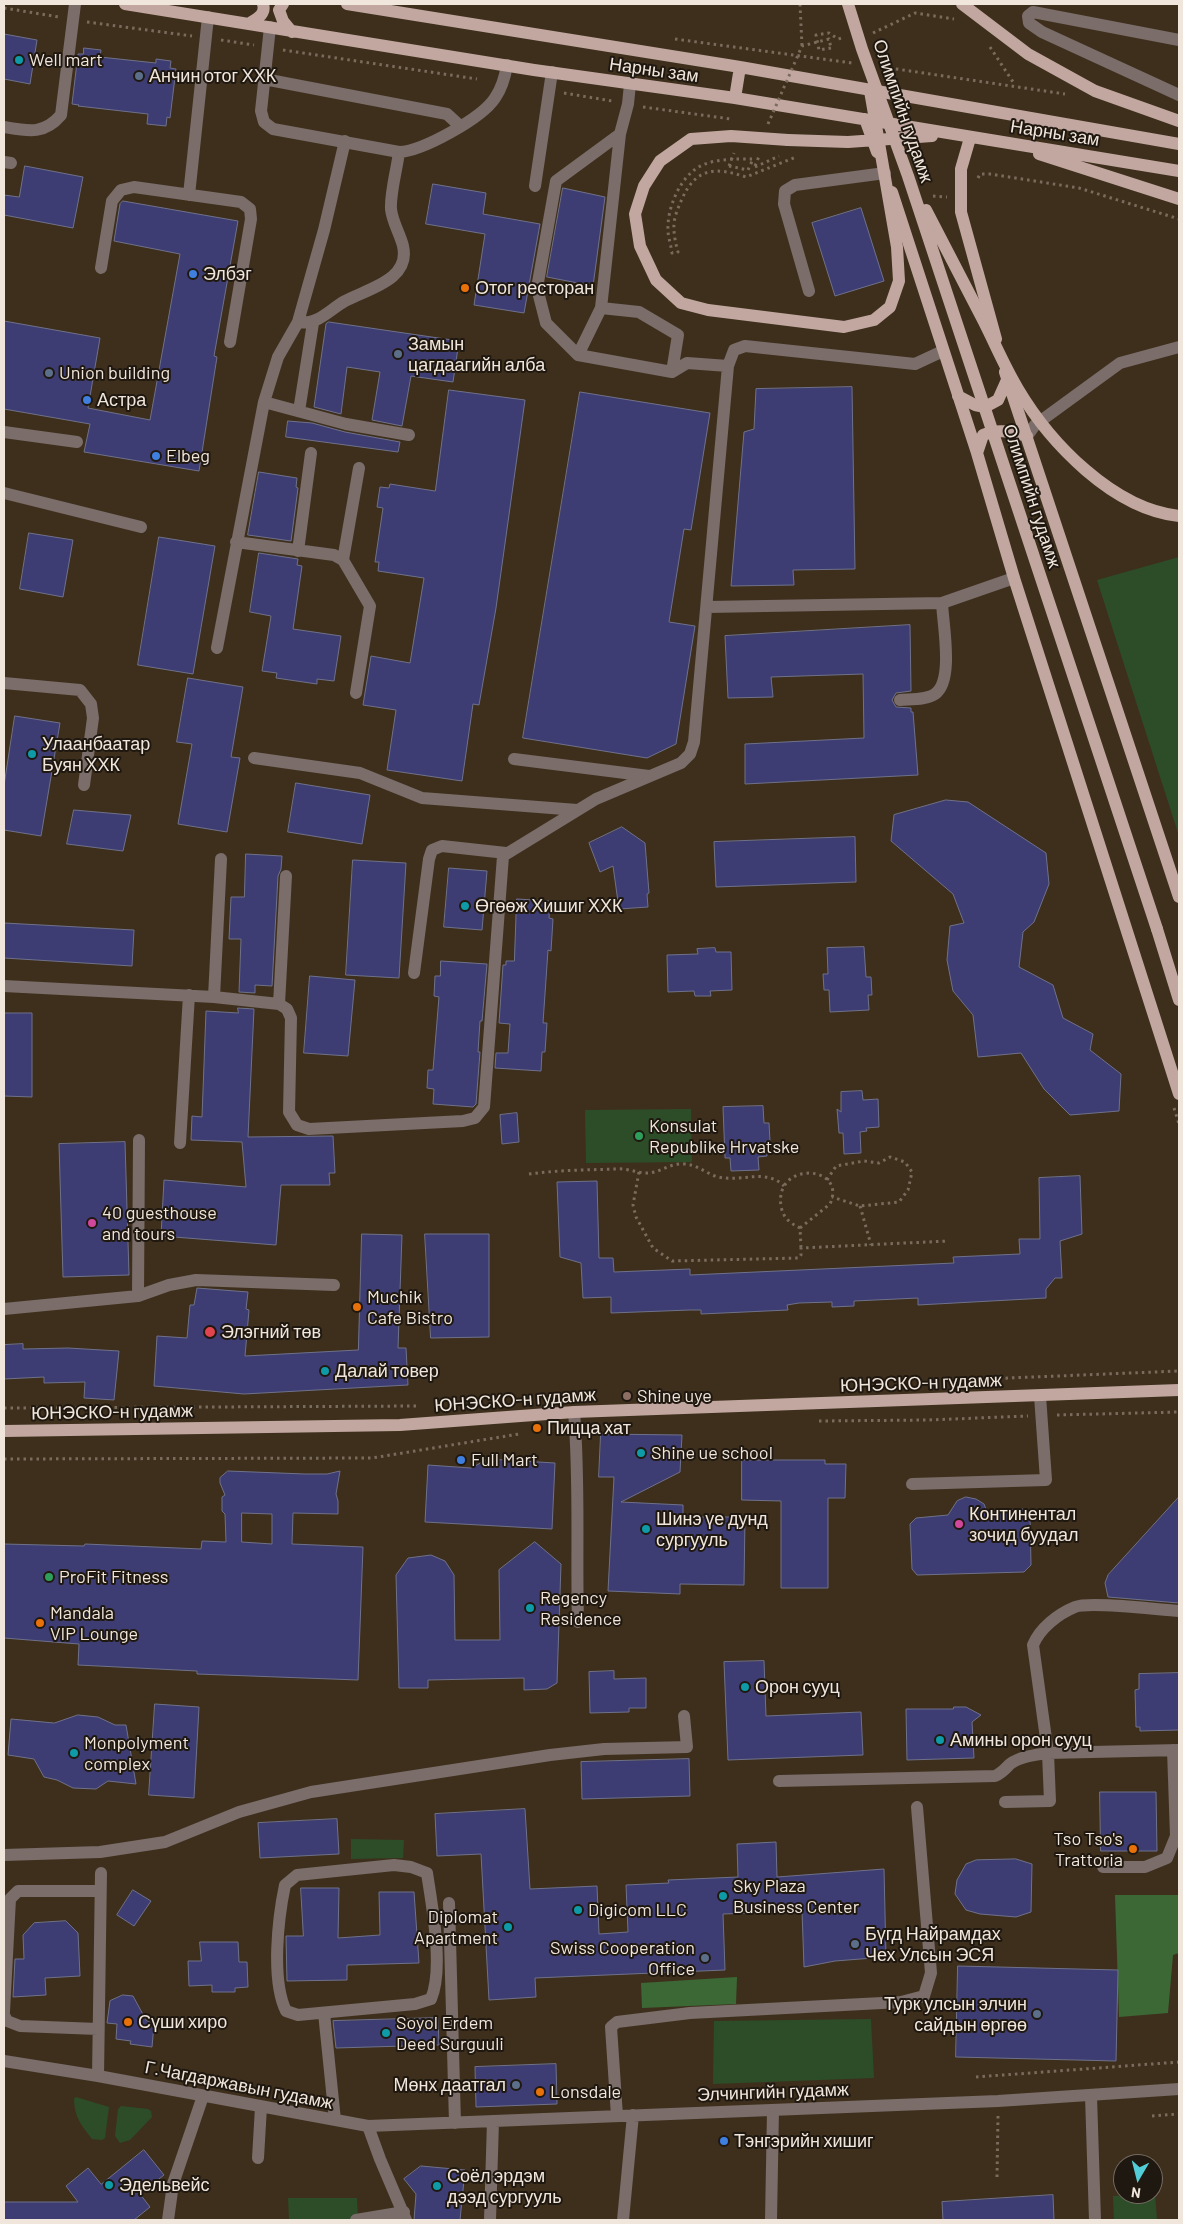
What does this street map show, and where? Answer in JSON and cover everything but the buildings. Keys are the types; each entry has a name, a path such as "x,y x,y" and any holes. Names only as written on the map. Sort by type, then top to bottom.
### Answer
{"main road":[{"name":"Нарны зам","path":"125,4 507,66 735,98 1179,171"},
{"path":"250,23 261,16 264,8 263,4"},
{"path":"283,4 279,10 283,21 292,32"},
{"name":"Нарны зам","path":"347,4 740,67 1179,144"},
{"name":"Олимпийн гудамж","path":"848,4 862,49 908,176 1179,1000"},
{"path":"962,4 1028,54 1095,91 1179,121"},
{"path":"862,49 876,116 897,247 899,282 890,307 874,320 844,327 708,310 681,303 656,280 640,246 635,214 644,186 660,162 691,139 731,136 848,142 873,140 952,134"},
{"path":"735,98 740,67"},
{"path":"865,119 885,173 977,453 1014,578 1179,1094"},
{"path":"970,138 961,169 961,212 1007,380 1179,896"},
{"path":"1001,142 1179,199"},
{"path":"908,176 1018,389 1047,428 1072,457 1104,486 1136,503 1170,515 1179,516"},
{"path":"958,396 975,405 985,407 998,400 1007,380"},
{"path":"977,453 983,435 992,430 1008,431 1027,436"},
{"name":"ЮНЭСКО-н гудамж","path":"4,1431 400,1425 574,1412 1179,1390"}],"street":[{"path":"4,127 26,131 42,130 52,125 61,115 75,4"},
{"path":"1179,40 1032,12 1028,16 1029,23 1042,32 1179,95"},
{"path":"189,195 208,17"},
{"path":"270,27 261,112 264,122 272,129 399,152 408,152 430,144 485,109 495,99 503,83 507,66"},
{"path":"535,186 552,72"},
{"path":"264,79 447,114 460,126"},
{"path":"578,355 601,308 620,134 628,104 630,84"},
{"path":"620,134 556,181 537,288 546,323 578,355 672,372 687,363 728,366"},
{"path":"217,648 264,402 278,357 298,322 324,230 345,141"},
{"path":"298,322 313,323 359,294 380,285 394,276 401,266 404,255 403,246 391,210 399,152"},
{"path":"809,291 784,204 785,191 794,185 885,173"},
{"path":"101,268 112,201 117,193 125,188 134,187 241,202 250,209 251,219 230,342"},
{"path":"601,308 639,312 678,335 672,372"},
{"path":"299,411 313,323"},
{"path":"4,986 189,995 280,1004 287,1009 291,1018 289,1112 297,1125 310,1130 463,1121 475,1118 484,1107 502,856 596,799 681,763 690,754 694,742 728,366 734,350 745,346 915,364 943,351"},
{"path":"1027,436 1035,425 1120,363 1179,347"},
{"path":"264,402 346,424 409,434"},
{"path":"4,432 76,442"},
{"path":"298,550 312,453"},
{"path":"343,560 360,468"},
{"path":"4,493 141,527"},
{"path":"236,542 334,555 343,560 370,606 356,693"},
{"path":"707,607 942,603 1014,578"},
{"path":"900,700 933,696 942,688 945,678 946,660 942,603"},
{"path":"4,683 80,690 91,704 93,718 84,785"},
{"path":"254,758 360,773 422,798 577,810"},
{"path":"514,759 649,776"},
{"path":"414,973 429,859 432,850 442,846 506,853"},
{"path":"214,997 221,859"},
{"path":"280,1004 286,876"},
{"path":"180,1143 189,995"},
{"path":"138,1296 139,1140"},
{"path":"4,1309 138,1296 196,1280 334,1286"},
{"path":"912,1484 1046,1480 1040,1396"},
{"path":"574,1412 578,1466 576,1570 578,1622"},
{"path":"1006,1802 1050,1801 1048,1754 1033,1645 1038,1633 1048,1624 1075,1607 1084,1605 1179,1611"},
{"path":"4,1855 100,1852 164,1842 239,1812 312,1792 550,1755 604,1749 687,1747 684,1716"},
{"path":"779,1781 995,1776 1004,1772 1011,1764 1028,1756 1176,1750 1176,1836 1167,1858 1145,1867 1103,1867"},
{"path":"617,2116 611,2026 617,2022 690,2013 901,2002 924,1996 931,1973 917,1807"},
{"path":"394,1865 411,1867 426,1874 433,1908 437,1978 431,1999 415,2004 324,2013 298,2015 286,2011 283,2004 280,1991 277,1936 285,1885 297,1875 394,1865"},
{"path":"98,2076 101,1873"},
{"path":"98,2029 20,2026 7,2021 4,2013 10,1899 18,1891 29,1890 100,1891"},
{"path":"449,1903 456,2123"},
{"path":"324,2013 336,2120"},
{"name":"Г.Чагдаржавын гудамж","path":"4,2061 98,2076 368,2126"},
{"name":"Элчингийн гудамж","path":"368,2126 998,2101 1179,2089"},
{"path":"168,2220 173,2184 203,2096"},
{"path":"1091,2096 1096,2220"},
{"path":"258,2158 261,2107"},
{"path":"771,2220 773,2110"},
{"path":"623,2220 634,2115"},
{"path":"490,2220 493,2121"},
{"path":"356,2220 405,2216 368,2126"}],"path":[{"path":"764,133 802,46 800,4"},
{"path":"4,8 73,20 503,83"},
{"path":"867,34 876,32 915,13 928,13 954,19 962,24"},
{"path":"802,46 830,38 831,48 819,50 816,35 829,33 838,38 848,37"},
{"path":"673,38 859,64"},
{"path":"984,41 1016,86"},
{"path":"879,66 1074,95"},
{"path":"549,90 667,112 733,119"},
{"path":"761,122 770,123"},
{"path":"790,153 804,152 806,140"},
{"path":"757,151 753,159 748,170 729,166 734,153 760,154 755,167 782,154"},
{"path":"753,159 712,162 694,170 679,189 671,207 668,229 672,253 678,252 674,228 678,209 685,193 697,176 711,171 726,170 746,177 797,156 805,157"},
{"path":"976,180 980,174 990,174 1079,188 1179,219"},
{"path":"1173,1106 1179,1124"},
{"path":"827,1180 836,1166 843,1164 864,1161 878,1163 890,1157 898,1158 910,1166 912,1178 908,1190 899,1202 860,1206 832,1197"},
{"path":"529,1174 618,1169 639,1172 661,1170 674,1164 688,1164 715,1176 726,1178 771,1177 784,1186"},
{"path":"639,1172 633,1205 636,1217 654,1248 672,1261 799,1258 801,1255 800,1228"},
{"path":"802,1172 819,1174 827,1180 830,1186 832,1197 830,1204 800,1228 791,1224 785,1218 781,1197 784,1186 802,1172"},
{"path":"860,1206 871,1244"},
{"path":"801,1248 948,1241"},
{"path":"813,1421 928,1420 1179,1412"},
{"path":"4,1459 372,1458 526,1432"},
{"path":"976,2076 1179,2062"},
{"path":"997,2177 998,2101"},
{"path":"1152,2116 1179,2114"}],"green space":[{"path":"1179,557 1179,836 1097,580"},
{"name":"Konsulat Republike Hrvatske","path":"691,1109 692,1162 586,1163 585,1110"},
{"path":"351,1839 404,1840 403,1858 351,1859"},
{"path":"1115,1895 1179,1895 1179,1953 1173,1955 1168,2013 1119,2017"},
{"path":"737,1977 736,2004 642,2008 641,1983"},
{"path":"871,2019 874,2078 713,2084 714,2021"},
{"path":"76,2097 109,2107 105,2138 102,2140 92,2139 82,2125 75,2111 74,2099"},
{"path":"121,2106 148,2109 151,2111 152,2117 130,2140 120,2143 115,2136 118,2109"},
{"path":"288,2198 357,2198 358,2220 289,2220"},
{"path":"1113,2204 1156,2204 1157,2220 1114,2220"}],"place":[{"name":"Well mart","path":"19,60"},
{"name":"Анчин отог ХХК","path":"139,76"},
{"name":"Элбэг","path":"193,274"},
{"name":"Отог ресторан","path":"465,288"},
{"name":"Замын цагдаагийн алба","path":"398,354"},
{"name":"Union building","path":"49,373"},
{"name":"Астра","path":"87,400"},
{"name":"Elbeg","path":"156,456"},
{"name":"Улаанбаатар Буян ХХК","path":"32,754"},
{"name":"Өгөөж Хишиг ХХК","path":"465,906"},
{"name":"Konsulat Republike Hrvatske","path":"639,1136"},
{"name":"40 guesthouse and tours","path":"92,1223"},
{"name":"Muchik Cafe Bistro","path":"357,1307"},
{"name":"Элэгний төв","path":"210,1332"},
{"name":"Далай товер","path":"325,1371"},
{"name":"Shine uye","path":"627,1396"},
{"name":"Пицца хат","path":"537,1428"},
{"name":"Shine ue school","path":"641,1453"},
{"name":"Full Mart","path":"461,1460"},
{"name":"Континентал зочид буудал","path":"959,1524"},
{"name":"Шинэ үе дунд сургууль","path":"646,1529"},
{"name":"ProFit Fitness","path":"49,1577"},
{"name":"Regency Residence","path":"530,1608"},
{"name":"Mandala VIP Lounge","path":"40,1623"},
{"name":"Орон сууц","path":"745,1687"},
{"name":"Амины орон сууц","path":"940,1740"},
{"name":"Monpolyment complex","path":"74,1753"},
{"name":"Tso Tso's Trattoria","path":"1133,1849"},
{"name":"Sky Plaza Business Center","path":"723,1896"},
{"name":"Digicom LLC","path":"578,1910"},
{"name":"Diplomat Apartment","path":"508,1927"},
{"name":"Бүгд Найрамдах Чех Улсын ЭСЯ","path":"855,1944"},
{"name":"Swiss Cooperation Office","path":"705,1958"},
{"name":"Турк улсын элчин сайдын өргөө","path":"1037,2014"},
{"name":"Сүши хиро","path":"128,2022"},
{"name":"Soyol Erdem Deed Surguuli","path":"386,2033"},
{"name":"Мөнх даатгал","path":"516,2085"},
{"name":"Lonsdale","path":"540,2092"},
{"name":"Тэнгэрийн хишиг","path":"724,2141"},
{"name":"Эдельвейс","path":"109,2185"},
{"name":"Соёл эрдэм дээд сургууль","path":"437,2186"}]}
